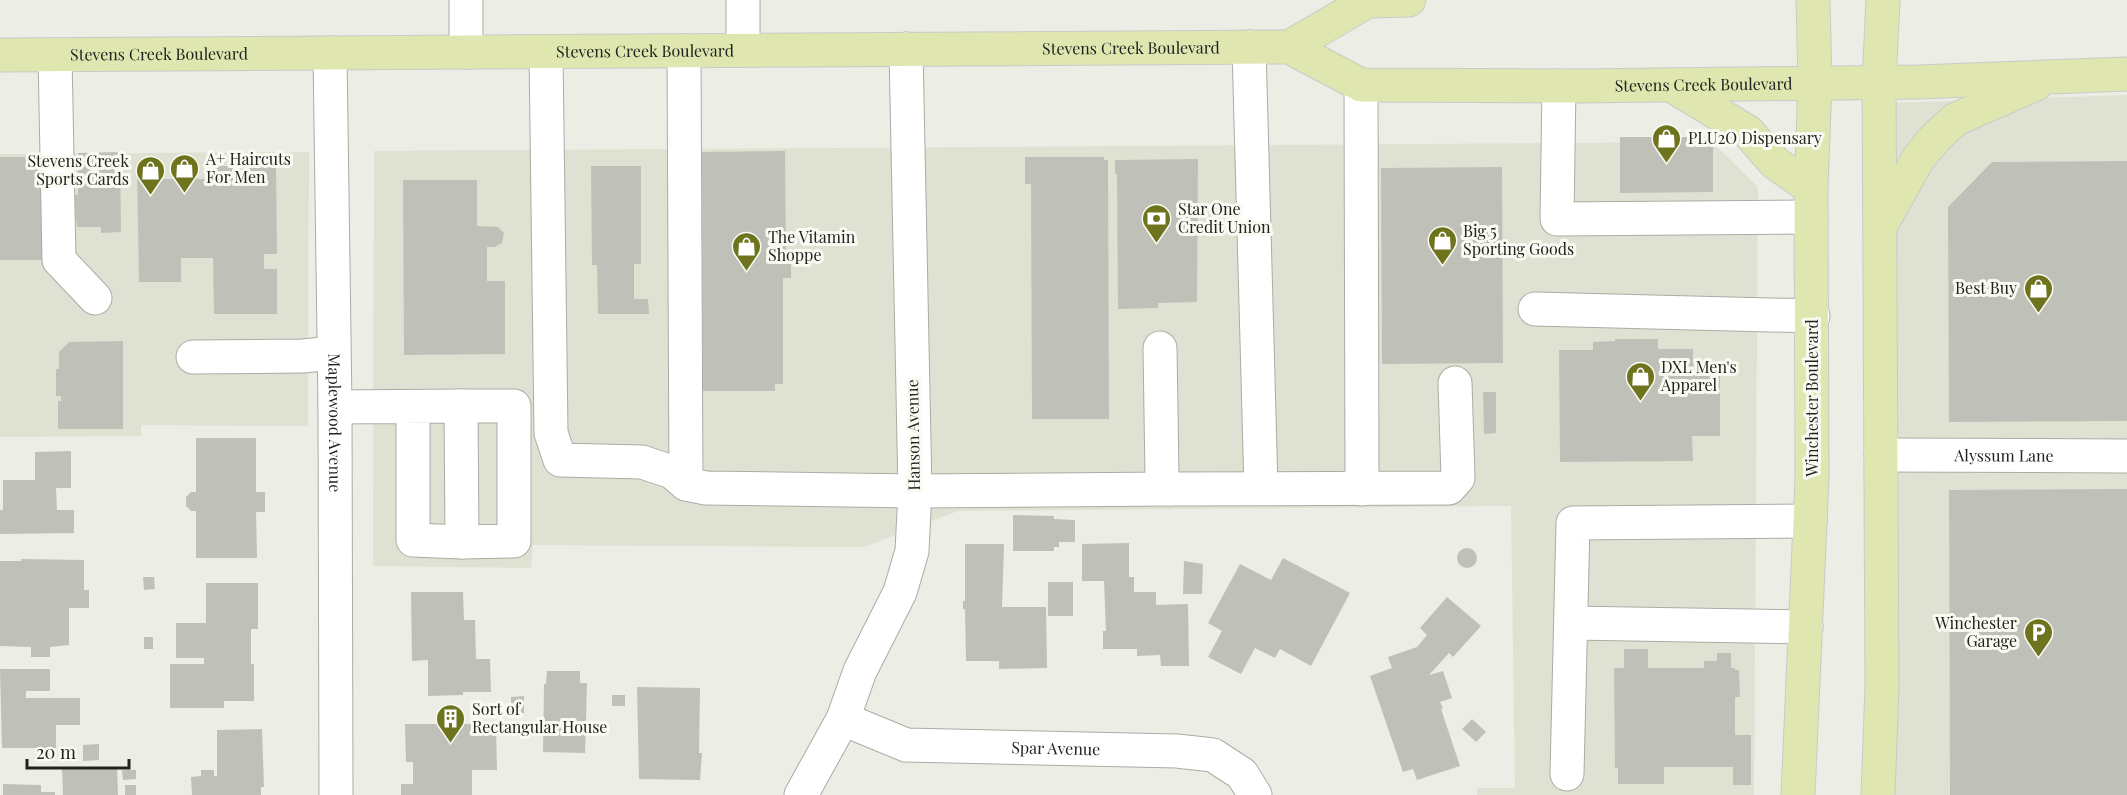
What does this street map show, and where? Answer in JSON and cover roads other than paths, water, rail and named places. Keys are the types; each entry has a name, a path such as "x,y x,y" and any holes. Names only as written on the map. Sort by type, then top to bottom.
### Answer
{"main road":[{"name":"Stevens Creek Boulevard","path":"0,55 1289,46 1368,1 1409,0"},
{"name":"Winchester Boulevard","path":"1798,795 1810,521 1813,316 1811,203 1815,82 1813,0"},
{"path":"1878,795 1882,687 1879,82 1882,0"},
{"name":"Stevens Creek Boulevard","path":"1289,46 1362,85 1671,85 1879,82 2127,74"},
{"path":"1881,226 1918,159 1935,138 1956,119 2053,77"},
{"path":"1671,85 1748,132 1811,203"}],"street":[{"path":"466,0 466,52"},
{"path":"743,0 743,50"},
{"path":"1249,47 1260,488"},
{"name":"Hanson Avenue","path":"801,795 843,718 860,671 900,592 912,551 915,491 906,49"},
{"path":"684,51 686,484"},
{"path":"546,52 551,433 560,460 642,462 672,472 686,484 706,488 915,491 1449,488 1458,478 1455,383"},
{"name":"Maplewood Avenue","path":"330,53 335,407 336,795"},
{"path":"55,54 58,260 95,298"},
{"path":"1362,85 1362,489"},
{"path":"1559,86 1557,219 1811,203"},
{"path":"1535,309 1813,316"},
{"path":"1160,348 1162,476 1168,489"},
{"path":"193,357 303,356 333,353"},
{"path":"461,406 462,542"},
{"path":"335,407 514,406 514,541 413,540 413,407"},
{"name":"Alyssum Lane","path":"1881,455 2127,456"},
{"path":"1567,774 1574,523 1810,521"},
{"path":"1571,623 1806,627"},
{"name":"Spar Avenue","path":"843,718 906,745 1177,751 1213,755 1242,774 1255,795"}],"place":[{"name":"PLU2O Dispensary","path":"1667,164"},
{"name":"A+ Haircuts For Men","path":"185,194"},
{"name":"Stevens Creek Sports Cards","path":"150,196"},
{"name":"Star One Credit Union","path":"1157,244"},
{"name":"Big 5 Sporting Goods","path":"1442,266"},
{"name":"The Vitamin Shoppe","path":"747,272"},
{"name":"Best Buy","path":"2038,314"},
{"name":"DXL Men's Apparel","path":"1640,402"},
{"name":"Winchester Garage","path":"2038,658"},
{"name":"Sort of Rectangular House","path":"451,744"}]}
